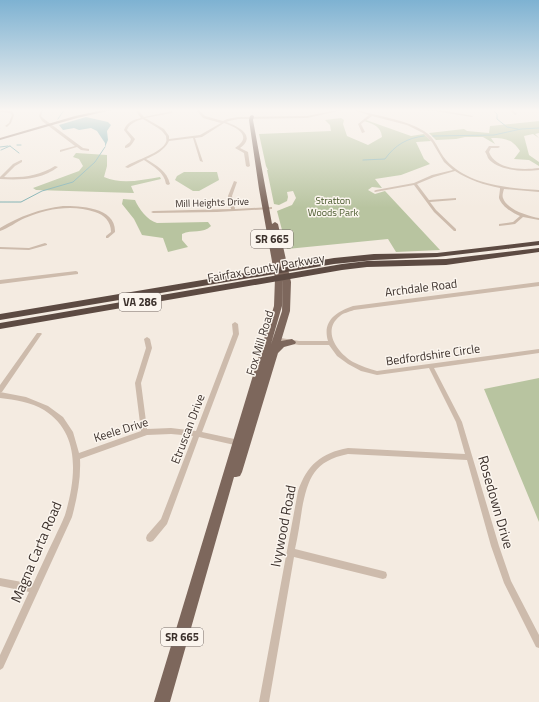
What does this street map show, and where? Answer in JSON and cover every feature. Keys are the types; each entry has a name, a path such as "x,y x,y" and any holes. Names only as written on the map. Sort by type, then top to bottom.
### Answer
{"highway":[{"name":"Fairfax County Parkway","path":"0,326 282,274 343,260 374,257 437,255 539,243"},
{"name":"Fairfax County Parkway","path":"0,317 282,274 354,266 446,262 539,250"}],"main road":[{"name":"Fox Mill Road","path":"241,443 274,351 274,339 282,274 255,143"},
{"name":"Fox Mill Road","path":"162,702 201,571 274,339"},
{"path":"274,351 281,344 292,342"}],"street":[{"path":"74,143 88,150"},
{"path":"126,147 131,143"},
{"path":"127,167 161,150 166,143"},
{"path":"196,143 202,161"},
{"path":"243,143 237,148 246,152 248,166"},
{"path":"434,143 445,160 456,170 479,181 502,187 539,190"},
{"path":"61,151 78,146"},
{"path":"498,147 490,148 486,152 489,158 496,163 516,170 539,169"},
{"path":"144,158 164,173 168,178 168,184"},
{"path":"0,178 14,164 21,161"},
{"path":"0,178 32,177 47,173 56,167"},
{"path":"376,191 416,184 433,176 456,170"},
{"path":"233,210 230,196 235,182"},
{"path":"416,184 440,217 455,230"},
{"path":"502,187 501,196 504,202 512,210 523,215 539,219"},
{"path":"427,201 455,199"},
{"path":"0,230 18,220 41,212 63,208 80,208 98,212 109,218 114,229 108,237"},
{"name":"Mill Heights Drive","path":"153,212 268,208"},
{"path":"500,225 514,223 523,215"},
{"path":"0,248 29,249 45,244"},
{"path":"0,282 76,273"},
{"name":"Archdale Road","path":"330,343 329,332 333,322 341,313 353,308 539,284"},
{"name":"Etruscan Drive","path":"150,538 164,521 236,334 235,324"},
{"path":"0,390 39,334"},
{"path":"144,433 138,383 149,348 147,339"},
{"path":"274,339 308,344 330,343"},
{"name":"Bedfordshire Circle","path":"330,343 337,353 347,362 371,373 390,373 539,351"},
{"name":"Rosedown Drive","path":"431,367 459,422 500,564 514,596 539,644"},
{"name":"Magna Carta Road","path":"0,395 22,398 43,405 53,411 68,428 77,457 75,492 72,504 62,530 0,665"},
{"name":"Keele Drive","path":"77,457 144,433 172,430 241,443"},
{"name":"Ivywood Road","path":"264,702 304,486 314,468 325,458 340,452 348,451 469,457"},
{"path":"291,552 383,575"},
{"path":"0,582 35,589"}],"green space":[{"name":"Stratton Woods Park","path":"261,143 363,143 368,145 372,143 416,143 424,159 430,164 401,175 375,179 382,188 372,187 368,190 375,194 385,191 440,250 396,252 388,239 287,249 277,211 292,205 296,198 293,191 287,192 287,201 279,205 274,204"},
{"path":"512,143 526,143 529,155 539,162 539,166 529,160 514,159 520,151"},
{"path":"76,153 107,155 107,166 104,177 118,181 132,181 160,177 161,179 131,186 134,193 36,190 33,188 79,171 83,166 79,159 73,157"},
{"path":"184,172 217,172 219,180 199,191 193,191 175,180 177,176"},
{"path":"123,199 135,200 144,214 153,222 208,222 211,226 201,231 182,234 182,240 188,247 168,252 163,238 142,235 134,219 122,204"},
{"path":"539,378 539,522 484,389"}],"waterway":[{"path":"363,160 385,159 397,146 402,143"},
{"path":"0,147 8,146"},
{"path":"1,150 10,146 19,153"},
{"path":"0,202 21,202 42,191 73,182 95,162 105,147"}]}
